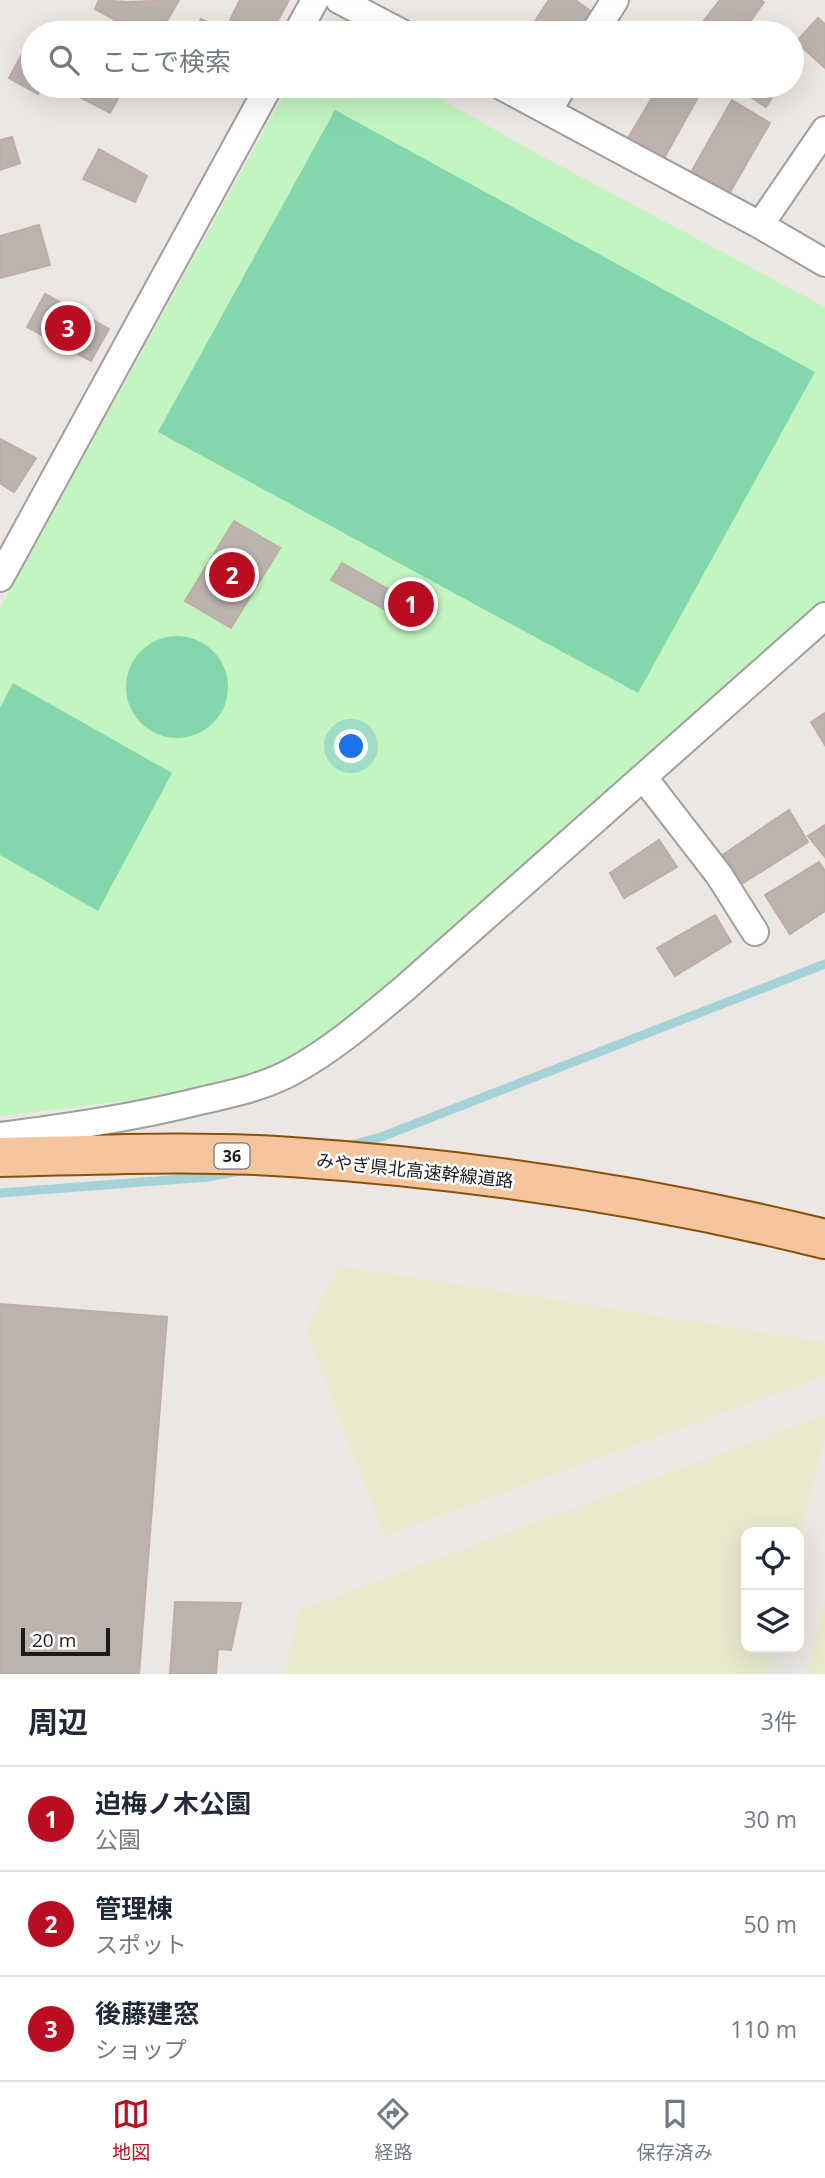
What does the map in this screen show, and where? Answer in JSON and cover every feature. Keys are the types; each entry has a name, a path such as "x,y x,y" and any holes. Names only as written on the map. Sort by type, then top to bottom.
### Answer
{"main road":[{"name":"みやぎ県北高速幹線道路","path":"0,1157 289,1156 463,1173 649,1204 825,1239"}],"street":[{"path":"304,21 315,0"},
{"path":"339,0 379,21"},
{"path":"602,21 615,0"},
{"path":"0,578 262,98"},
{"path":"524,98 760,225 825,263"},
{"path":"548,111 556,98"},
{"path":"760,225 825,130"},
{"path":"0,1136 94,1123 179,1107 247,1090 293,1071 344,1039 644,778 825,616"},
{"path":"644,778 704,855 755,932"}],"green space":[{"path":"350,16 359,21 329,21"},
{"path":"282,98 438,98 825,307 825,600 696,710 552,845 333,1033 289,1061 262,1074 173,1095 0,1116 0,608"},
{"path":"335,110 815,372 638,693 158,432"},
{"path":"177,636 196,640 213,651 224,668 228,687 224,706 213,723 196,734 177,738 158,734 141,723 130,706 126,687 130,668 141,651 158,640"},
{"path":"13,683 172,773 98,911 0,855 0,708"},
{"path":"339,1266 825,1342 825,1376 384,1536 306,1330"},
{"path":"825,1415 825,1436 803,1527 741,1527 741,1653 772,1653 767,1674 285,1674 299,1610"},
{"path":"825,1601 825,1674 807,1674"}],"building":[{"path":"99,0 179,0 167,21 117,21 95,9"},
{"path":"240,0 289,0 278,21 230,20"},
{"path":"549,0 575,0 592,12 586,21 535,21"},
{"path":"720,0 764,2 751,21 704,21"},
{"path":"818,18 825,24 825,68 804,49 804,33"},
{"path":"21,56 21,85 9,78"},
{"path":"81,98 118,98 110,113"},
{"path":"652,98 697,98 663,160 627,140"},
{"path":"752,98 772,98 766,107"},
{"path":"732,100 770,123 726,199 689,176"},
{"path":"12,137 20,163 0,170 0,140"},
{"path":"99,149 147,176 135,202 83,179"},
{"path":"39,225 50,265 0,278 0,236"},
{"path":"45,294 109,329 91,361 27,327"},
{"path":"0,439 36,458 14,492 0,483"},
{"path":"234,521 280,548 231,628 185,601"},
{"path":"342,563 411,602 402,619 331,580"},
{"path":"825,713 825,745 811,722"},
{"path":"789,810 808,842 735,888 715,860"},
{"path":"825,825 825,857 808,836"},
{"path":"659,840 677,867 624,898 610,873"},
{"path":"819,862 825,871 825,911 790,934 765,895"},
{"path":"715,915 731,942 675,976 657,948"},
{"path":"0,1304 167,1317 139,1674 0,1674"},
{"path":"175,1602 241,1603 231,1650 218,1649 216,1674 170,1674"}],"waterway":[{"path":"351,1145 381,1137 825,964"},
{"path":"0,1193 208,1177 239,1171"}],"place":[{"name":"後藤建窓","path":"68,328"},
{"name":"管理棟","path":"232,575"},
{"name":"迫梅ノ木公園","path":"411,604"}]}
